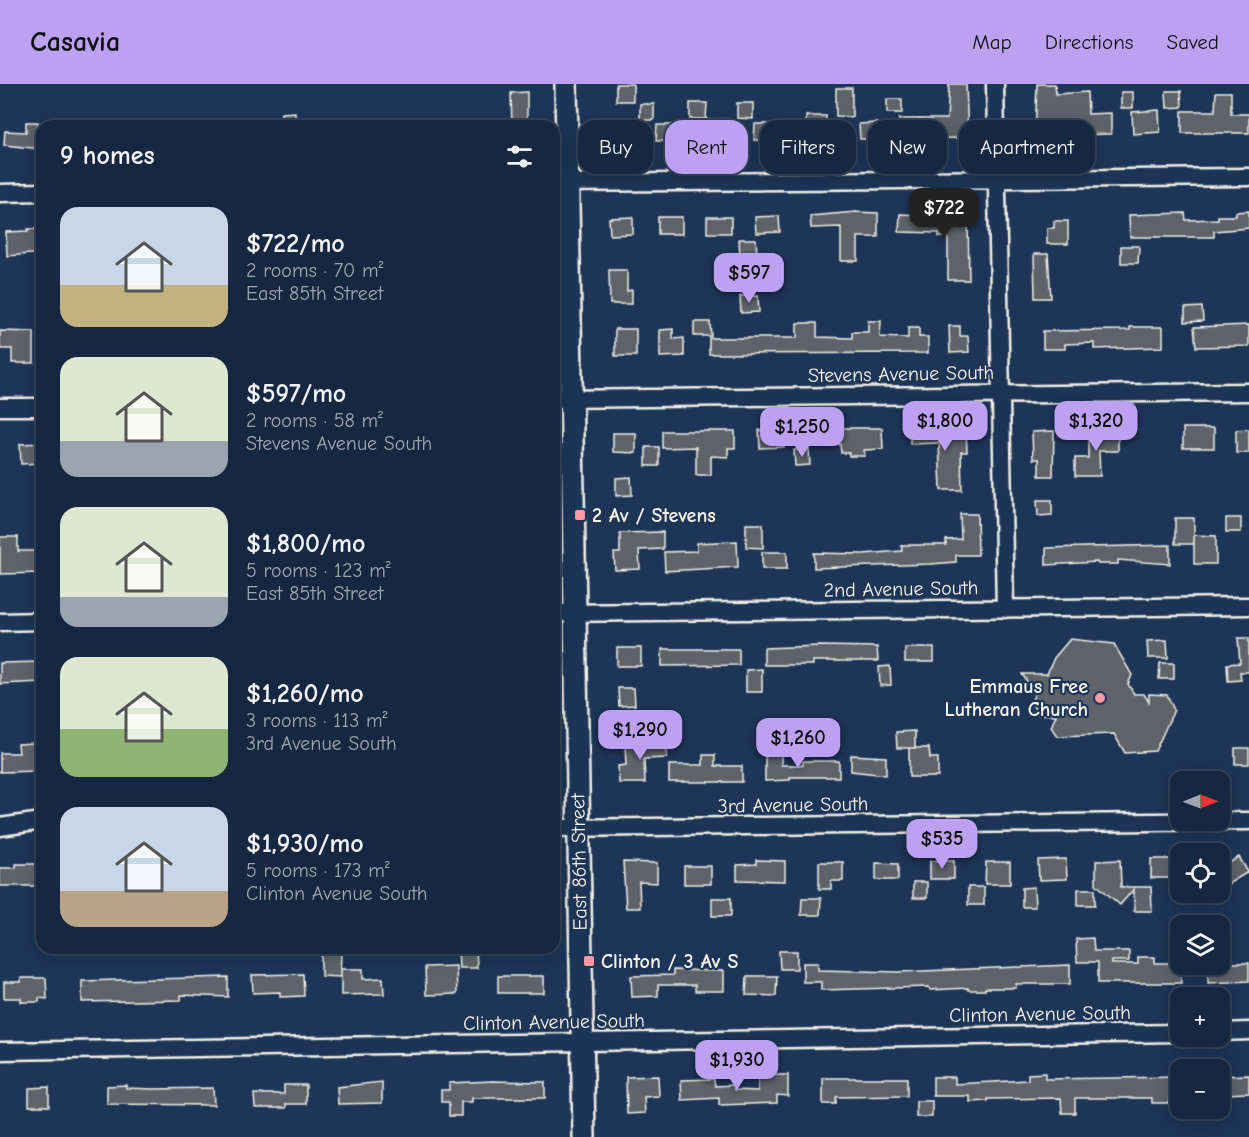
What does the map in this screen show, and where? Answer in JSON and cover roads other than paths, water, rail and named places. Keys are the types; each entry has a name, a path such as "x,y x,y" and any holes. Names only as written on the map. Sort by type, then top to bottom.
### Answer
{"street":[{"name":"East 86th Street","path":"566,84 561,183 562,399 575,612 584,1137"},
{"path":"995,84 1005,609"},
{"path":"561,183 1249,177"},
{"path":"0,193 36,192"},
{"name":"Stevens Avenue South","path":"562,399 1249,392"},
{"path":"0,407 36,407"},
{"name":"2nd Avenue South","path":"560,613 1249,606"},
{"path":"0,622 36,621"},
{"name":"3rd Avenue South","path":"560,828 1249,821"},
{"path":"0,827 36,823"},
{"path":"1230,1032 1249,1031"},
{"name":"Clinton Avenue South","path":"0,1051 1170,1033"}],"place":[{"name":"2 Av / Stevens","path":"580,515"},
{"name":"Emmaus Free Lutheran Church","path":"1100,698"},
{"name":"Clinton / 3 Av S","path":"589,961"}]}
